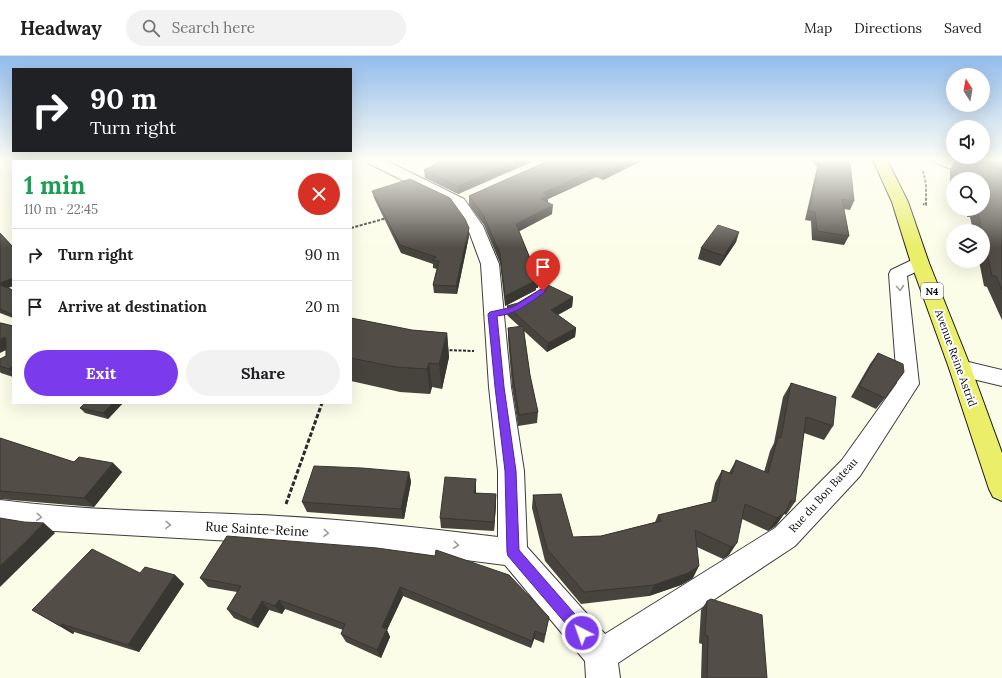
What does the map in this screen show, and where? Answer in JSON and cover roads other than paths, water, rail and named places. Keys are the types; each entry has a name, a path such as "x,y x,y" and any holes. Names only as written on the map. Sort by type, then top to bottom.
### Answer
{"main road":[{"name":"Avenue Reine Astrid","path":"894,189 900,202 920,263 960,368 1002,489"}],"street":[{"path":"441,189 465,199 490,264 497,314 500,387 511,471 513,552 602,666"},
{"name":"Rue du Bon Bateau","path":"602,666 656,621 784,537 851,468 908,384 898,274 920,263"},
{"path":"960,368 1002,378"},
{"name":"Rue Sainte-Reine","path":"0,512 44,518 278,529 419,541 513,552"}]}
